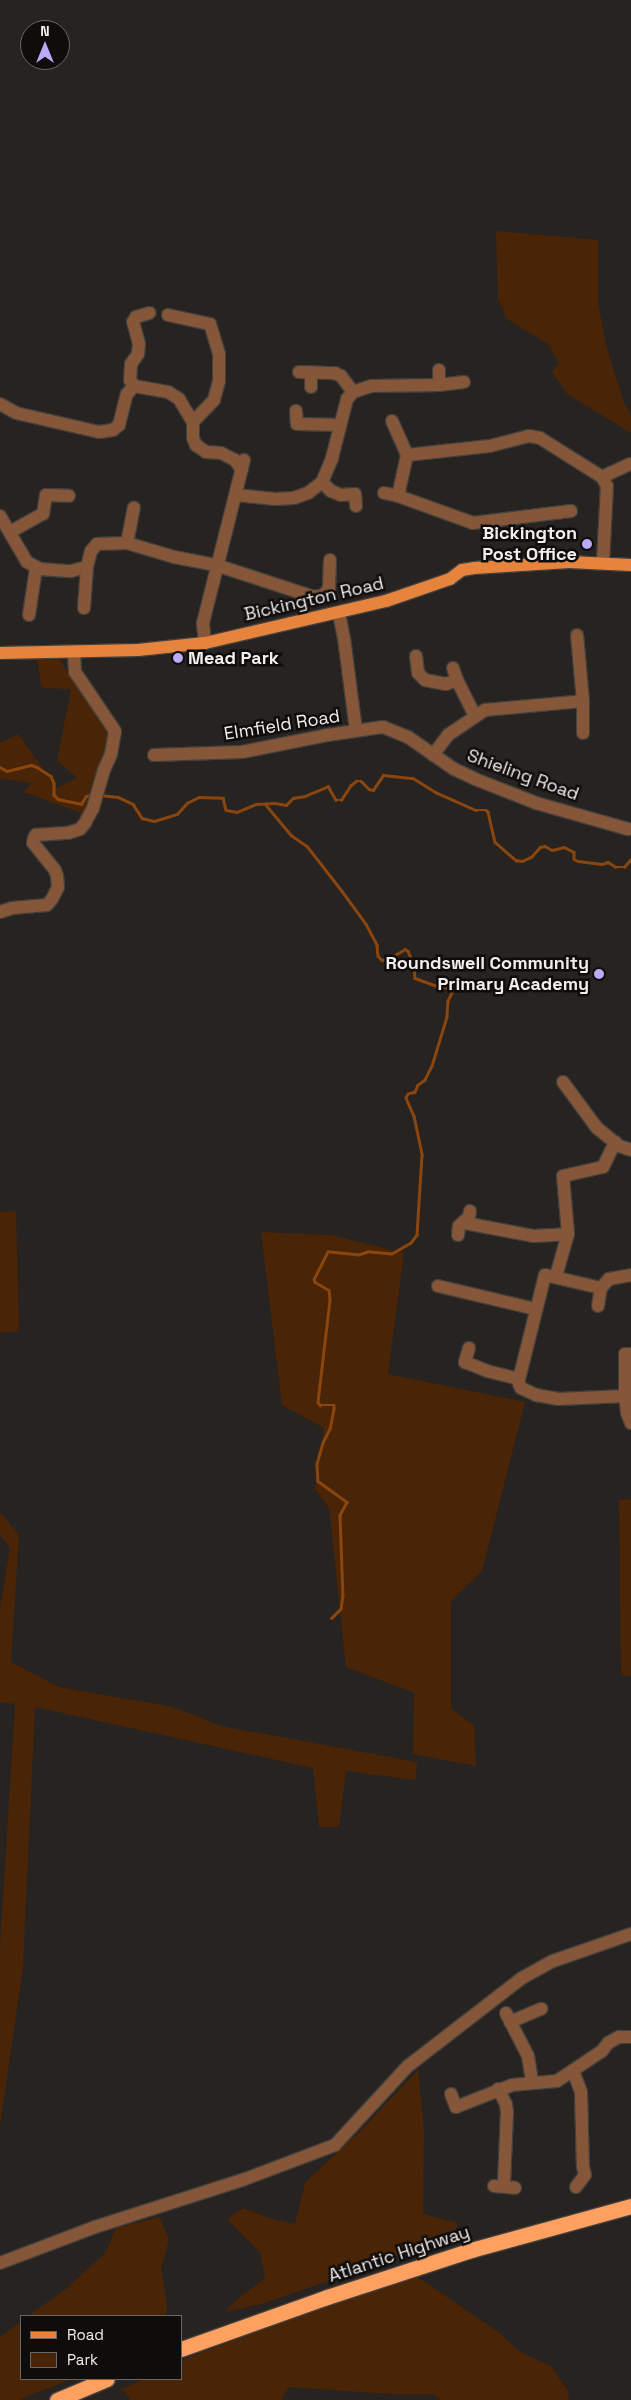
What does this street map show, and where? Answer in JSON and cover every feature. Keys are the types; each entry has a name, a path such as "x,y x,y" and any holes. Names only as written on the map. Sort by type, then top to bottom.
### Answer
{"highway":[{"name":"Atlantic Highway","path":"182,2349 310,2303 471,2250 631,2206"},
{"path":"57,2400 105,2380"}],"main road":[{"name":"Bickington Road","path":"0,653 74,653 205,643 266,627 338,613 423,589 450,579 462,570 474,568 569,562 603,562 631,565"}],"street":[{"path":"148,313 136,317 133,322 139,344 138,354 131,364 130,380 134,386 168,392 179,399 193,422 193,438 196,445 206,452 221,453 243,465 216,565 203,623 205,643"},
{"path":"168,315 210,324 219,354 219,381 214,400 193,422"},
{"path":"438,385 439,370"},
{"path":"311,387 305,372 335,373 341,376 353,392"},
{"path":"236,495 275,499 294,498 308,493 322,482 332,458 347,399 353,392 372,386 438,385 464,382"},
{"path":"0,404 16,413 49,419 99,432 114,430 118,425 127,394 134,386"},
{"path":"296,411 297,424 340,425"},
{"path":"392,420 408,455 398,496"},
{"path":"408,455 490,446 529,436 540,438 602,477 607,486 603,562"},
{"path":"602,477 630,464"},
{"path":"322,482 331,491 340,495 358,498"},
{"path":"384,493 398,496 473,523 571,510"},
{"path":"69,496 46,495 43,514 3,524 27,562 36,568 71,571 87,567"},
{"path":"127,543 134,508"},
{"path":"84,608 87,567 92,551 97,544 127,543 174,557 216,565 314,597 324,595 329,588 330,560"},
{"path":"29,615 36,568"},
{"name":"Elmfield Road","path":"151,756 242,752 356,730 344,638 338,613"},
{"path":"577,635 583,701 583,733"},
{"path":"0,912 12,908 47,905 58,887 57,876 55,870 33,843 34,838 36,836 68,833 80,829 93,808 104,770 111,754 116,731 75,672 74,653"},
{"path":"412,662 418,673 425,680 433,683 446,684 455,674 475,716"},
{"path":"433,755 448,735 475,716 495,707 583,701"},
{"name":"Shieling Road","path":"356,730 383,727 393,730 408,737 433,755 475,779 536,803 628,829"},
{"path":"563,1082 597,1128 615,1142 631,1150"},
{"path":"556,1276 568,1234 563,1176 603,1167 615,1142"},
{"path":"458,1235 459,1226 467,1217 533,1236 568,1234"},
{"path":"601,1288 556,1276 544,1275 518,1379 521,1388 527,1392 548,1398 571,1400 625,1396"},
{"path":"598,1306 601,1288 609,1279 631,1275"},
{"path":"438,1286 535,1309"},
{"path":"469,1348 464,1362 487,1372 518,1379"},
{"path":"631,1354 625,1354 625,1396 627,1413 631,1422"},
{"path":"0,2264 95,2227 245,2179 335,2145 408,2066 522,1978 553,1961 631,1934"},
{"path":"532,2082 528,2056 508,2018 541,2009"},
{"path":"450,2094 456,2107 498,2089 532,2082 557,2080 602,2051 608,2043 619,2037 631,2036"},
{"path":"573,2071 581,2092 582,2159 585,2175 576,2187"},
{"path":"498,2089 506,2104 507,2112 504,2186"}],"green space":[{"path":"496,231 598,240 598,302 606,345 623,400 631,416 631,433 567,394 552,372 559,363 548,344 507,319 498,299"},
{"path":"37,657 59,659 102,720 111,738 89,807 77,823 81,813 24,792 31,783 0,778 0,743 18,734 57,788 77,778 57,760 71,689 45,688 41,685"},
{"path":"16,1210 19,1331 0,1333 0,1212"},
{"path":"261,1232 331,1235 404,1253 388,1374 525,1402 482,1571 451,1601 451,1708 474,1726 476,1766 413,1754 414,1693 346,1667 329,1508 315,1489 324,1428 282,1405"},
{"path":"631,1499 631,1676 621,1675 619,1500"},
{"path":"0,1512 19,1535 11,1662 59,1687 173,1707 221,1726 417,1762 416,1780 346,1771 339,1827 319,1827 313,1768 35,1707 23,1967 0,2126 0,1947 15,1704 0,1702 0,1608 10,1548 0,1535"},
{"path":"418,2070 424,2129 423,2214 458,2223 453,2236 261,2304 225,2312 265,2278 260,2252 227,2219 243,2208 269,2218 295,2224 305,2183 359,2132"},
{"path":"160,2217 169,2240 161,2268 167,2305 165,2315 29,2315 66,2289 106,2252 116,2228"},
{"path":"418,2277 498,2332 520,2352 551,2366 568,2391 569,2400 441,2400 433,2394 390,2394 289,2387 281,2400 131,2400 122,2389 142,2380 182,2380 182,2360 288,2319"},
{"path":"20,2323 20,2380 69,2380 19,2400 0,2400 0,2337"}],"waterway":[{"path":"0,767 7,771 31,765 37,767 51,776 54,783 54,795 58,799 81,804 86,796 92,795"},
{"path":"100,795 118,797 133,804 142,818 154,821 177,814 187,803 199,797 223,798 226,810 237,812 256,804 275,803 286,805 293,798 305,796 328,786 336,800 341,800 350,786 356,781 361,781 369,789 373,790 383,775 413,778 435,792 476,810 486,810 495,842 516,860 522,861 531,857 540,847 545,846 552,850 564,847 574,852 574,859 578,861 602,864 608,862 616,867 624,867 631,859"},
{"path":"266,805 291,835 307,846 342,891 366,924 377,945 378,956 382,960 390,958 405,949 408,951 414,965 415,978 437,986 451,988 452,993 448,1001 447,1017 432,1066 425,1080 418,1085 415,1092 408,1094 406,1098 414,1116 422,1155 417,1235 411,1243 392,1254 368,1252 359,1255 328,1252 314,1279 315,1282 329,1290 330,1300 318,1402 320,1405 334,1405 330,1429 323,1443 317,1464 318,1481 347,1502 340,1515 343,1595 341,1609 332,1618"}],"place":[{"name":"Bickington Post Office","path":"587,544"},
{"name":"Mead Park","path":"178,658"},
{"name":"Roundswell Community Primary Academy","path":"599,974"}]}
